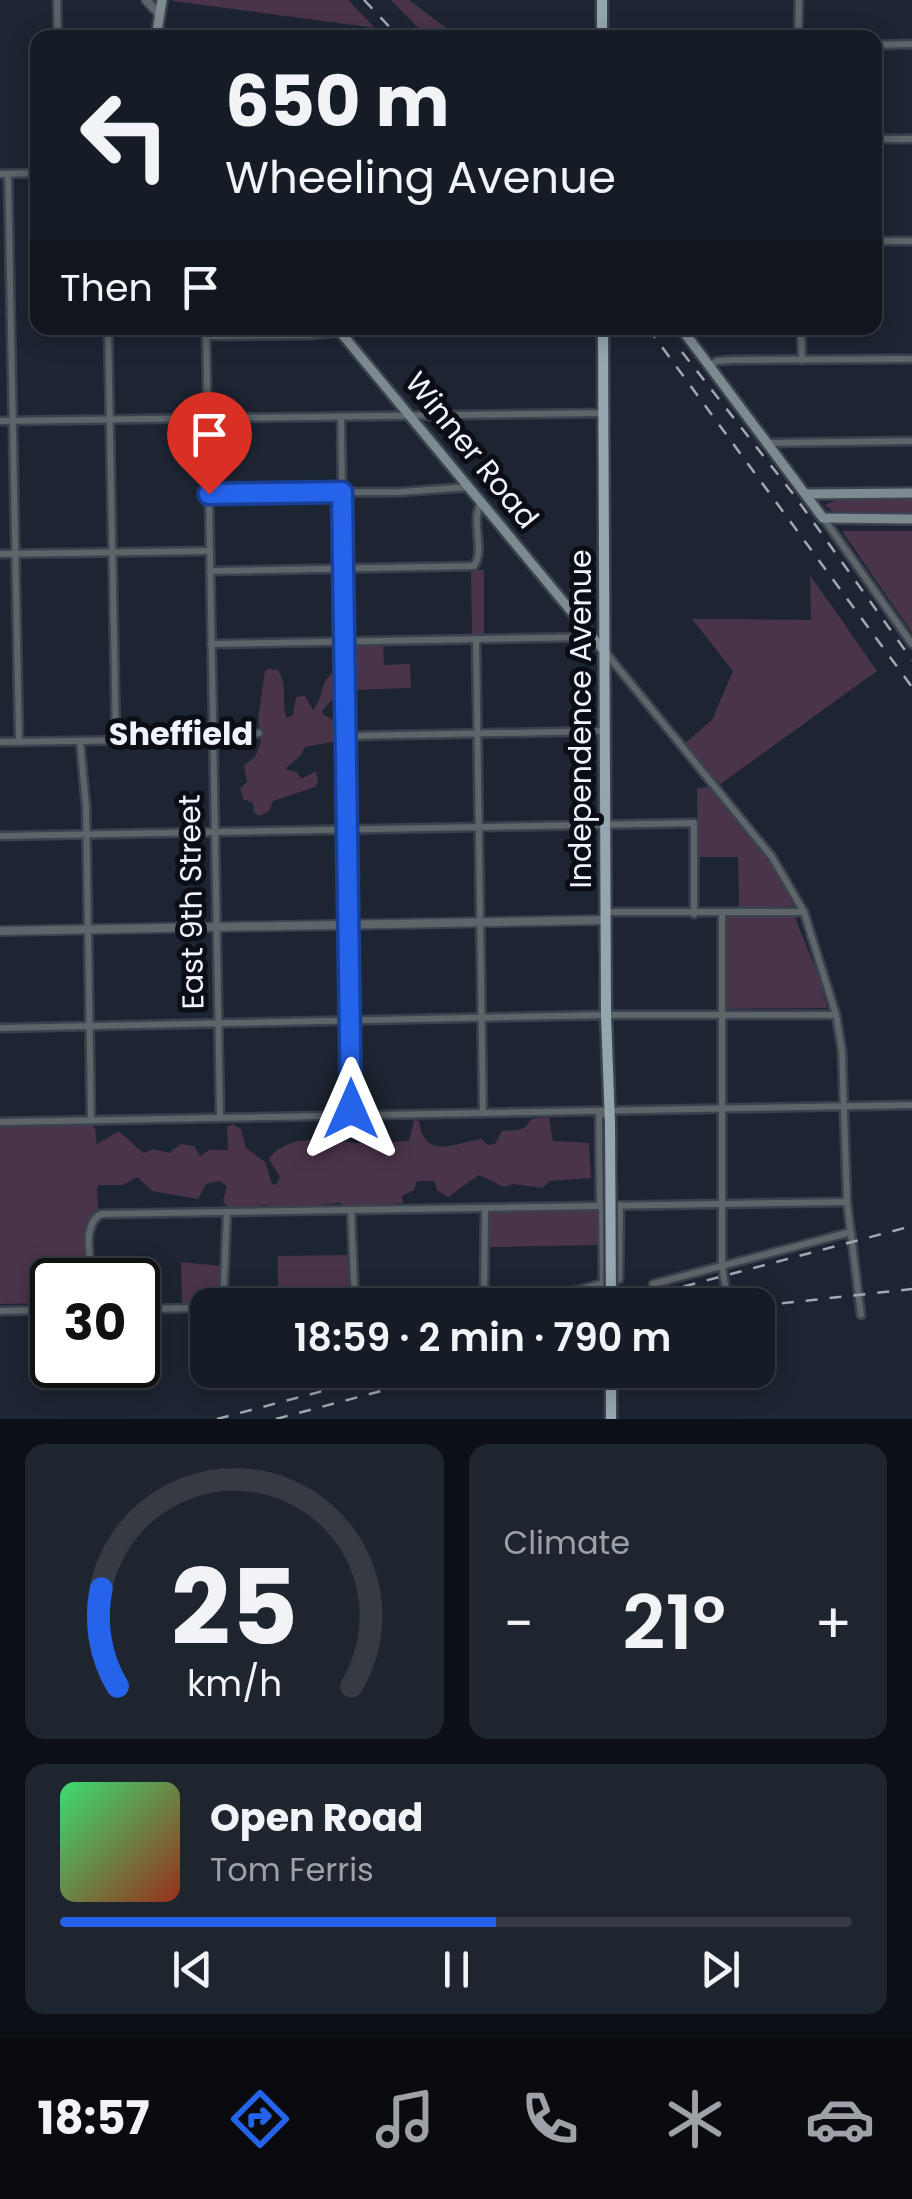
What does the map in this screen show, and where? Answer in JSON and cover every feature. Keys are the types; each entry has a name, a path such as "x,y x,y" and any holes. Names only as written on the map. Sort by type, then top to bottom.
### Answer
{"main road":[{"path":"157,30 162,0"},
{"path":"602,0 602,30"},
{"name":"Winner Road","path":"343,335 605,652"},
{"name":"Independence Avenue","path":"603,335 611,1288"},
{"path":"686,335 823,518 912,519"},
{"path":"806,494 912,493"},
{"path":"611,1388 612,1419"}],"street":[{"path":"57,0 58,30"},
{"path":"146,0 159,14"},
{"path":"798,30 799,0"},
{"path":"882,44 912,44"},
{"path":"882,139 912,139"},
{"path":"19,742 14,421 4,174 30,173"},
{"path":"882,241 912,241"},
{"path":"108,335 116,740"},
{"name":"East 9th Street","path":"206,335 220,1116"},
{"path":"801,335 802,360"},
{"path":"710,366 732,360 912,359"},
{"path":"0,421 604,413"},
{"path":"341,417 351,1115"},
{"path":"768,444 912,442"},
{"path":"209,494 471,487"},
{"path":"210,570 474,566 479,558 476,512 482,502"},
{"path":"823,518 912,644"},
{"path":"0,554 210,551"},
{"path":"212,644 593,637"},
{"path":"476,639 483,1114"},
{"path":"605,652 772,857 804,912 836,1015 842,1051 847,1202 861,1315"},
{"path":"347,736 605,731"},
{"path":"0,742 213,739 259,733"},
{"path":"80,741 87,834 90,1120"},
{"path":"0,836 694,823 694,914"},
{"path":"0,931 480,923 804,912"},
{"path":"722,914 721,1202 725,1288"},
{"path":"0,1028 836,1015"},
{"path":"0,1122 912,1105"},
{"name":"Independence Avenue","path":"602,1283 599,1116 610,1110"},
{"path":"91,1258 89,1227 94,1217 101,1214 847,1202"},
{"path":"584,1288 619,1279 620,1205"},
{"path":"484,1288 486,1208"},
{"path":"351,1210 353,1288"},
{"path":"224,1288 227,1212"},
{"path":"652,1284 851,1232"},
{"path":"160,1309 190,1308"},
{"path":"0,1311 30,1310"}],"shaded area":[{"path":"348,0 375,28 173,1"},
{"path":"391,0 409,0 449,30 420,30"},
{"path":"912,497 912,513 836,514 825,505 840,498"},
{"path":"842,531 912,531 912,633"},
{"path":"471,570 484,570 484,635 472,635"},
{"path":"810,575 877,671 719,785 685,743 712,720 733,671 692,619 811,620"},
{"path":"383,643 384,665 410,664 411,688 351,690 351,645"},
{"path":"278,670 281,676 287,718 293,715 296,697 305,696 313,710 327,678 331,674 341,678 339,692 322,711 341,725 341,735 332,742 305,747 285,769 297,772 301,779 316,771 315,787 273,801 269,811 259,816 253,803 243,799 240,788 247,782 244,765 255,757 261,742 258,720 265,671"},
{"path":"708,787 766,855 795,906 739,908 738,857 698,857 697,788"},
{"path":"794,915 827,1008 726,1009 726,917"},
{"path":"549,1117 553,1141 589,1143 591,1178 550,1181 542,1188 514,1184 504,1187 479,1175 448,1197 437,1190 434,1181 417,1181 414,1190 402,1196 403,1203 229,1209 223,1201 227,1186 219,1181 206,1184 198,1199 152,1191 138,1177 122,1185 99,1185 98,1210 88,1234 88,1258 30,1258 30,1303 0,1304 0,1125 87,1121 95,1128 97,1144 119,1131 143,1153 154,1149 169,1153 181,1144 194,1146 200,1156 209,1150 228,1150 227,1127 233,1124 241,1129 246,1148 265,1162 272,1184 276,1185 280,1177 269,1159 291,1143 409,1141 414,1120 419,1121 427,1141 434,1145 451,1146 481,1139 488,1145 495,1144 502,1131 519,1130 531,1119"},
{"path":"598,1209 599,1245 490,1247 490,1215 495,1210"},
{"path":"349,1255 350,1288 278,1288 278,1256"},
{"path":"181,1262 221,1266 220,1288 190,1288 190,1303 182,1303"}],"railway":[{"path":"364,0 392,30"},
{"path":"653,335 912,687"},
{"path":"682,352 794,495 912,660"},
{"path":"678,1288 912,1226"},
{"path":"775,1304 912,1289"},
{"path":"217,1419 334,1388"},
{"path":"276,1419 392,1388"}],"district":[{"name":"Sheffield","path":"181,733"}],"route":[{"path":"209,494 342,492 351,1109"}]}
